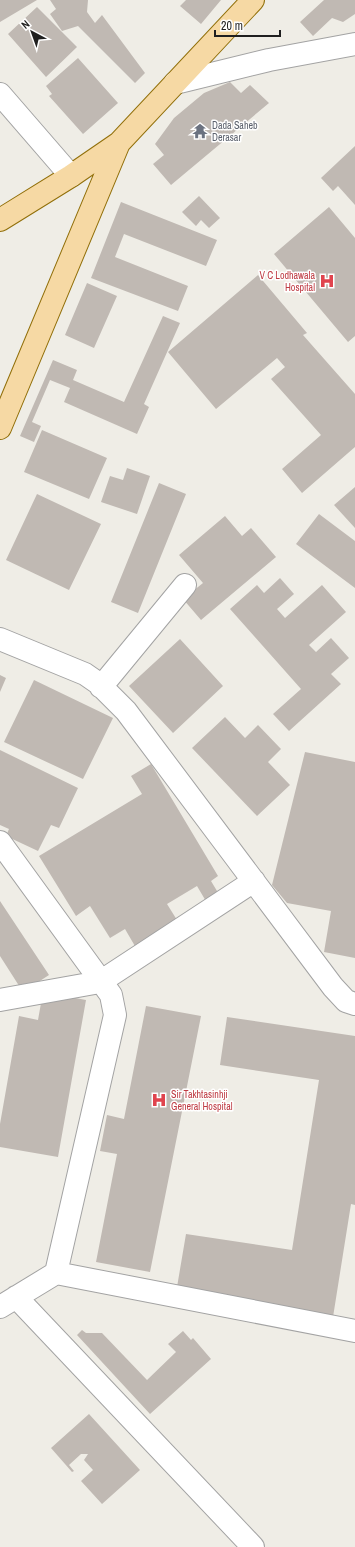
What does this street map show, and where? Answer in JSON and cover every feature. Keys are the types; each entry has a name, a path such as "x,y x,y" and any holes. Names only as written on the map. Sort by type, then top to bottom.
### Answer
{"main road":[{"path":"0,220 72,176 119,143 253,0"},
{"path":"0,428 119,143"}],"street":[{"path":"175,83 269,60 355,44"},
{"path":"0,94 72,176"},
{"path":"102,687 185,585"},
{"path":"0,639 85,674 102,687 126,711 334,988 346,1001 355,1004"},
{"path":"0,842 110,995 115,1015 56,1273"},
{"path":"0,1000 100,982 254,881"},
{"path":"253,1547 8,1302 56,1273 355,1331"}],"building":[{"path":"0,0 37,0 0,22"},
{"path":"50,0 88,0 87,12 95,23 102,15 145,73 135,83 78,26 62,31 50,14 56,9"},
{"path":"186,0 221,0 201,24 180,6"},
{"path":"324,0 355,0 355,14 343,22 332,18 313,36 300,22"},
{"path":"37,7 77,47 46,77 8,34"},
{"path":"78,58 118,103 83,134 49,96 52,94 46,86"},
{"name":"Dada Saheb Derasar","path":"230,82 241,93 250,85 269,103 171,185 153,164 164,155 155,144 174,118 204,93"},
{"path":"355,146 355,205 338,186 333,191 321,178"},
{"path":"199,196 220,218 209,228 201,220 196,226 182,212"},
{"path":"121,202 217,240 206,266 124,234 115,257 188,286 178,311 91,278"},
{"path":"329,207 355,238 355,336 348,342 274,254"},
{"path":"258,275 307,333 303,335 355,394 355,447 302,493 282,469 321,435 271,379 285,367 277,358 216,409 168,352"},
{"path":"87,283 117,296 94,348 65,335"},
{"path":"163,316 180,323 144,404 149,407 137,434 64,402 70,388 50,380 32,422 41,426 34,442 20,436 53,360 77,370 73,380 124,402"},
{"path":"42,430 107,458 89,499 24,472"},
{"path":"127,468 150,476 137,514 101,502 110,476 123,480"},
{"path":"159,483 186,494 138,613 111,602"},
{"path":"355,487 355,528 334,505"},
{"path":"37,494 101,524 69,590 6,560"},
{"path":"319,514 355,541 355,588 296,544"},
{"path":"225,516 242,536 251,528 276,557 201,620 183,599 203,583 179,555"},
{"path":"280,578 294,594 277,609 285,618 322,585 346,612 309,645 316,652 331,638 349,658 331,674 341,684 289,731 273,714 301,689 230,609 257,585 264,593"},
{"path":"180,639 223,686 173,733 129,686"},
{"path":"0,675 6,678 0,692"},
{"path":"34,680 113,718 83,779 4,742"},
{"path":"225,717 245,738 258,725 281,749 268,762 290,785 257,816 192,748"},
{"path":"0,750 78,788 59,828 51,825 38,851 6,836 9,829 0,825"},
{"path":"305,752 355,762 355,958 324,952 331,911 287,903 272,885"},
{"path":"151,764 218,876 211,881 223,901 210,908 197,886 167,904 182,928 139,953 125,929 110,938 90,906 76,916 39,856 142,794 131,776"},
{"path":"0,901 49,975 23,992 0,956"},
{"path":"43,992 86,1000 58,1157 0,1147 0,1124 19,1016 38,1020"},
{"path":"146,1006 201,1016 150,1272 96,1262 117,1154 100,1151 107,1115 124,1119"},
{"path":"227,1017 355,1036 355,1205 351,1204 333,1317 176,1293 186,1234 292,1250 319,1080 220,1065"},
{"path":"82,1330 86,1333 102,1333 147,1380 176,1352 168,1344 183,1331 191,1340 193,1338 211,1359 150,1414 77,1335"},
{"path":"89,1414 140,1470 102,1504 81,1481 93,1470 84,1460 88,1454 81,1454 69,1465 74,1471 72,1472 51,1448"}],"place":[{"name":"Dada Saheb Derasar","path":"200,131"},
{"name":"V C Lodhawala Hospital","path":"327,281"},
{"name":"Sir Takhtasinhji General Hospital","path":"159,1100"}]}
